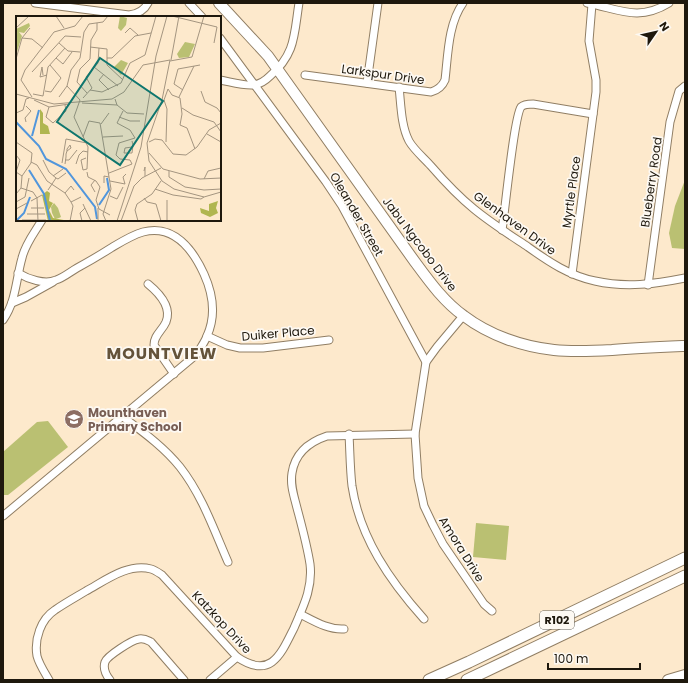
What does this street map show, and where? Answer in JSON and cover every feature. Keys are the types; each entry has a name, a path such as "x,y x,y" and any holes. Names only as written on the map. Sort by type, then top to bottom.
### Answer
{"main road":[{"name":"Jabu Ngcobo Drive","path":"220,3 257,42 278,69 430,283 463,316 504,338 525,345 554,350 585,351 685,346"},
{"name":"R102","path":"429,680 685,558"},
{"name":"R102","path":"467,680 685,576"},
{"path":"668,680 685,675"}],"street":[{"path":"35,3 129,15 137,14 146,8 148,3"},
{"path":"189,3 201,16"},
{"path":"221,80 256,85 265,80 278,69 288,56 293,44 299,3"},
{"path":"367,83 378,3"},
{"name":"Larkspur Drive","path":"305,75 431,92 438,90 445,80 452,27 456,12 463,3"},
{"path":"590,4 636,14 659,9 669,3"},
{"name":"Myrtle Place","path":"572,274 596,92 596,80 589,41 590,4"},
{"name":"Oleander Street","path":"221,39 256,85 342,206 426,362"},
{"name":"Blueberry Road","path":"648,285 670,122 679,91 685,86"},
{"name":"Glenhaven Drive","path":"399,87 405,130 409,141 449,186 473,208 502,230 557,267 572,274 610,284 648,285 685,278"},
{"path":"502,230 514,138 521,108 526,104 533,104 593,114"},
{"path":"4,316 12,303 22,256 41,221"},
{"path":"3,516 197,354 207,336 213,314 210,286 199,263 189,248 179,238 167,233 154,231 143,232 124,241 55,281 12,303"},
{"path":"18,273 26,278 38,281 55,281"},
{"path":"148,284 156,290 166,307 167,314 166,322 155,337 154,345 174,374"},
{"name":"Amora Drive","path":"463,316 426,362 415,434 418,478 424,506 443,544 484,604 492,611"},
{"name":"Duiker Place","path":"207,336 227,345 240,348 263,348 329,340"},
{"path":"123,417 159,445 180,467 200,497 228,562"},
{"path":"349,434 350,466 353,487 357,505 370,543 380,562 394,583 424,619"},
{"name":"Katzkop Drive","path":"49,680 37,656 36,643 38,633 44,620 54,610 124,570 138,568 151,569 162,575 237,657 246,663 254,666 263,665 278,658 284,649 300,614 310,585 310,566 306,545 290,483 293,465 296,458 303,449 315,440 327,436 349,434 415,434"},
{"path":"300,614 336,630 344,629"},
{"path":"110,680 104,670 105,661 111,655 138,639 144,639 151,642 184,680"},
{"path":"210,680 237,657"}],"green space":[{"path":"685,180 685,249 672,248 669,233 675,206"},
{"path":"48,421 68,447 8,495 3,495 3,452 37,422"},
{"path":"476,523 509,526 506,560 473,557"}],"place":[{"name":"Mounthaven Primary School","path":"74,419"}],"district":[{"name":"MOUNTVIEW","path":"162,353"}]}
